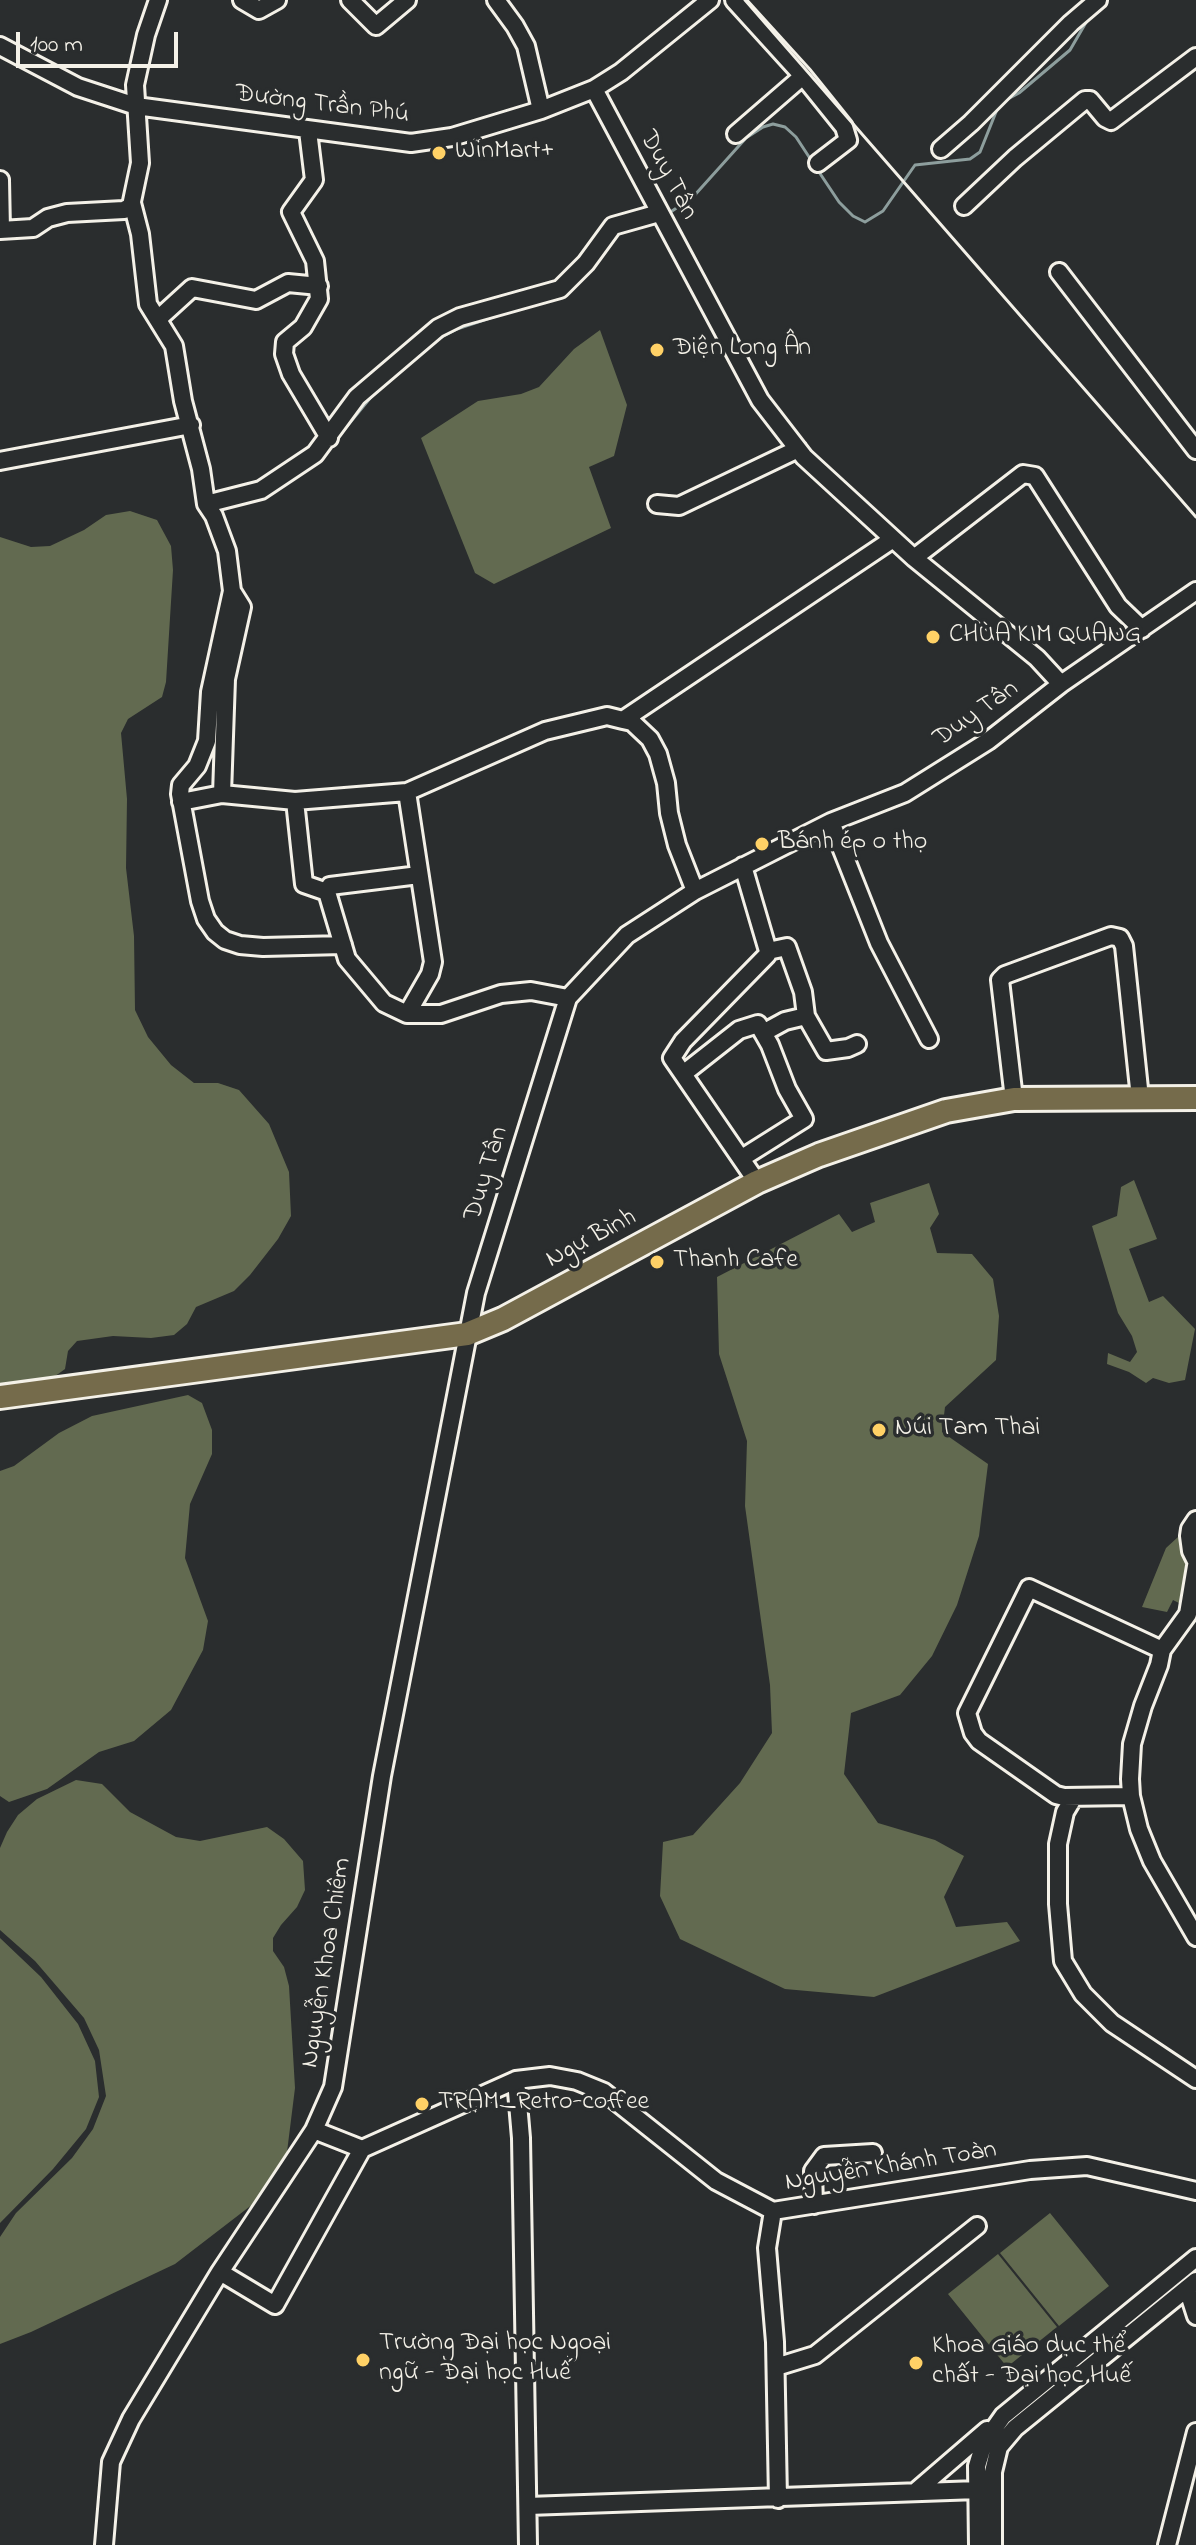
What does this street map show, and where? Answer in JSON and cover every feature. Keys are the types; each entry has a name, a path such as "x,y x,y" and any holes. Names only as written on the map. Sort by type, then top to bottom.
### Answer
{"highway":[{"name":"Ngự Bình","path":"0,1397 467,1334 503,1319 757,1182 819,1155 946,1111 1014,1099 1196,1098"}],"street":[{"path":"158,0 146,35 135,85 141,141 132,203 140,234 148,304 174,346 183,401 208,506 227,551 232,591 210,692 207,741 197,766 181,785 181,802 200,901 206,919 215,932 225,940 240,945 343,945"},
{"path":"242,0 259,10 277,0"},
{"path":"350,0 376,26 407,0"},
{"path":"496,0 526,46 541,110"},
{"name":"Đường Trần Phú","path":"0,46 78,87 136,106 411,143 434,141 541,110 594,89 621,72 710,0"},
{"path":"734,0 844,127 848,140 818,163"},
{"path":"941,149 1098,0"},
{"path":"964,206 1015,158 1085,100 1090,100 1111,121 1196,57"},
{"path":"736,134 803,76"},
{"name":"Duy Tân","path":"467,1334 476,1293 568,998 627,935 695,891 831,822 905,793 988,741 1061,684 1004,630 914,558 798,449 760,400 594,89"},
{"path":"308,131 314,180 291,212 315,261 319,299 303,327 285,342 284,354 291,374 329,438"},
{"path":"0,180 1,230 33,228 48,218 67,213 124,210 132,203"},
{"path":"208,506 261,490 315,454 357,397 438,328 460,317 560,289 586,263 609,229 661,216"},
{"path":"1059,272 1196,450"},
{"path":"158,319 192,288 256,300 288,283 319,286"},
{"path":"0,461 191,425"},
{"path":"657,504 679,506 798,449"},
{"path":"914,558 1023,474 1035,476 1118,606 1142,629"},
{"path":"623,720 893,539"},
{"path":"222,794 226,679 242,607 232,591"},
{"path":"1061,684 1196,591"},
{"path":"181,802 222,794 295,801 407,792 545,731 607,716 632,722 650,739 658,754 677,845 695,891"},
{"path":"407,792 433,962 430,974 407,1014"},
{"path":"295,801 304,884 327,892"},
{"path":"831,822 879,943 929,1039"},
{"path":"743,866 767,955 683,1041 672,1058 757,1182"},
{"path":"419,875 330,886 327,892 347,959 384,1003 407,1014 441,1014 488,997 531,991 568,998"},
{"path":"1014,1099 1000,980 1005,975 1111,936 1120,938 1124,946 1140,1098"},
{"path":"768,951 787,947 803,992 806,1016 826,1051 857,1044"},
{"path":"763,1033 785,1021 806,1016"},
{"path":"683,1074 718,1044 739,1030 758,1024 804,1119 742,1158"},
{"name":"Nguyễn Khoa Chiêm","path":"104,2545 111,2462 131,2419 220,2272 314,2130 333,2087 382,1776 467,1334"},
{"path":"1196,1520 1189,1536 1196,1563 1193,1606 1162,1650 1143,1706 1132,1744 1131,1796 1139,1829 1152,1861 1196,1937"},
{"path":"1131,1796 1056,1795 988,1749 973,1733 968,1720 969,1706 1029,1588 1162,1650"},
{"path":"1074,1797 1065,1812 1058,1844 1058,1904 1063,1961 1083,1994 1112,2023 1196,2079"},
{"name":"Nguyễn Khánh Toàn","path":"362,2149 516,2080 550,2076 577,2081 604,2092 716,2181 773,2211 1030,2170 1087,2166 1196,2191"},
{"path":"516,2080 521,2138 528,2545"},
{"path":"220,2272 275,2305 362,2149 314,2130"},
{"path":"814,2205 813,2171 824,2156 873,2153"},
{"path":"773,2211 767,2248 776,2367 778,2499"},
{"path":"776,2367 815,2355 977,2226"},
{"path":"915,2492 1196,2258"},
{"path":"992,2445 1192,2284"},
{"path":"1192,2284 1196,2316"},
{"path":"986,2537 977,2466 992,2445 1003,2416"},
{"path":"1167,2545 1196,2432"},
{"path":"986,2537 993,2472 992,2445"},
{"path":"528,2506 978,2490"}],"green space":[{"path":"600,330 627,405 614,456 589,467 611,528 494,584 475,573 421,438 478,401 521,394 539,387 574,349"},
{"path":"130,511 157,520 171,546 173,570 166,682 162,697 128,719 121,733 127,799 126,868 134,936 135,1010 148,1037 171,1065 194,1083 218,1083 239,1090 269,1124 289,1172 291,1216 278,1239 250,1275 234,1291 196,1307 187,1324 174,1335 151,1338 113,1336 77,1341 68,1351 65,1369 54,1377 0,1384 0,537 31,547 50,546 84,530 106,515"},
{"path":"1134,1180 1157,1239 1129,1249 1149,1302 1163,1296 1195,1329 1185,1380 1169,1383 1153,1378 1146,1383 1129,1372 1107,1364 1108,1353 1130,1362 1137,1352 1132,1336 1118,1313 1092,1226 1117,1216 1121,1187"},
{"path":"929,1183 939,1214 930,1228 937,1253 972,1254 993,1279 999,1316 996,1360 945,1407 942,1432 988,1464 979,1536 957,1605 932,1656 900,1695 851,1713 844,1774 878,1823 935,1840 964,1856 944,1897 956,1927 1007,1922 1020,1941 874,1997 785,1989 680,1939 660,1896 663,1842 693,1835 740,1783 772,1733 770,1685 745,1506 747,1441 719,1354 717,1277 839,1214 852,1232 875,1222 870,1203"},
{"path":"188,1395 202,1403 212,1430 212,1454 190,1504 185,1558 208,1621 203,1650 171,1710 134,1741 99,1752 47,1789 9,1802 0,1796 0,1471 14,1466 59,1433 92,1416"},
{"path":"1178,1537 1194,1558 1183,1605 1173,1600 1167,1612 1142,1607 1166,1548"},
{"path":"76,1780 102,1784 130,1812 176,1837 200,1841 267,1827 284,1839 303,1861 305,1890 297,1907 273,1938 273,1951 284,1967 289,1986 295,2088 286,2160 276,2180 253,2204 175,2264 0,2344 0,2237 16,2213 72,2158 93,2129 106,2096 99,2050 84,2018 35,1961 0,1930 0,1848 7,1832 18,1815 37,1799"},
{"path":"0,1938 41,1977 78,2024 95,2061 99,2097 86,2129 53,2169 0,2223"},
{"path":"1050,2213 1109,2286 1059,2326 1000,2253"},
{"path":"998,2254 1057,2327 1007,2367 948,2294"}],"waterway":[{"path":"1004,101 1019,93 1070,50 1088,19"},
{"path":"817,169 839,202 853,216 865,222 883,211 915,165 970,159 980,152 998,107"},
{"path":"666,215 693,197 746,138 763,127 773,124 785,127 796,137 813,163"},
{"path":"406,365 438,339 457,329 523,307"},
{"path":"325,453 371,397 398,373"}],"railway":[{"path":"745,0 1196,517"}],"place":[{"name":"WinMart+","path":"439,153"},
{"name":"Điện Long Ân","path":"657,350"},
{"name":"CHÙA KIM QUANG","path":"933,637"},
{"name":"Bánh ép o thọ","path":"762,844"},
{"name":"Thanh Cafe","path":"657,1262"},
{"name":"Núi Tam Thai","path":"879,1430"},
{"name":"TRẠM_Retro-coffee","path":"422,2104"},
{"name":"Trường Đại học Ngoại ngữ - Đại học Huế","path":"363,2360"},
{"name":"Khoa Giáo dục thể chất - Đại học Huế","path":"916,2363"}]}
